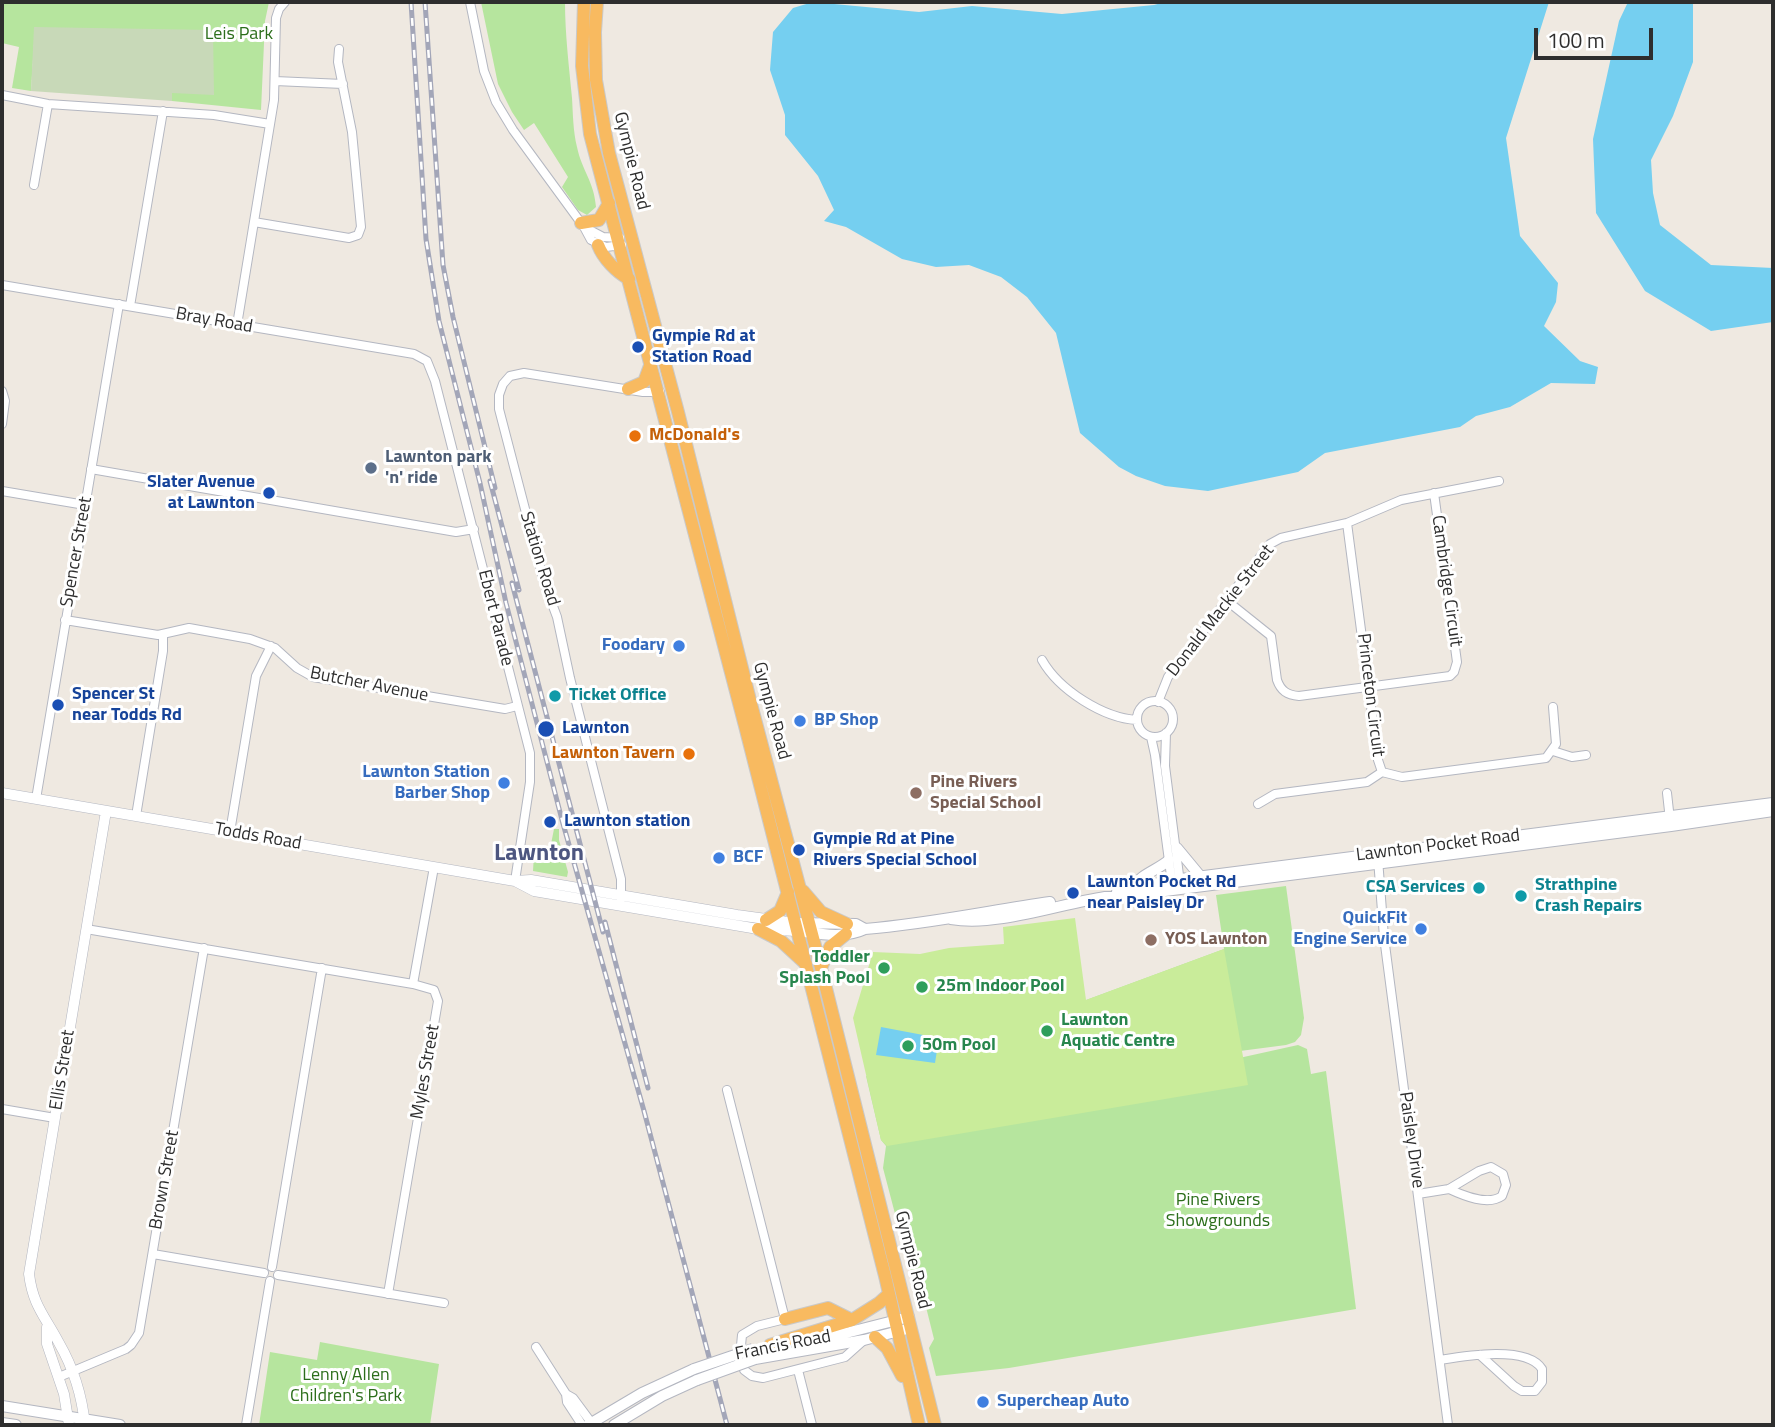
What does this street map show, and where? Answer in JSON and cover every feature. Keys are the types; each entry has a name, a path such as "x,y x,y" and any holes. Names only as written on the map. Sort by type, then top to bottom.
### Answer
{"highway":[{"name":"Gympie Road","path":"584,2 584,96 594,150 794,890 811,928 935,1425"},
{"name":"Gympie Road","path":"597,2 595,63 600,113 751,704 794,890 796,927 889,1294 919,1425"},
{"path":"583,225 598,220 609,203"},
{"path":"598,245 619,274 629,279"},
{"path":"628,389 644,382 651,363"},
{"path":"806,964 762,924 779,911 794,890 846,929 830,947 821,968"},
{"path":"770,1345 852,1320 880,1303 889,1294"},
{"path":"785,1319 828,1308 852,1320"},
{"path":"870,1338 887,1348 900,1368 905,1388 912,1394"}],"main road":[{"name":"Lawnton Pocket Road","path":"1670,821 1773,803"},
{"name":"Lawnton Pocket Road","path":"811,928 846,929 856,933 865,929 951,919 962,921 1012,915 1080,900 1118,897 1178,885 1670,821 1773,811"},
{"path":"1177,848 1201,877"},
{"name":"Lawnton Pocket Road","path":"1105,897 1133,887 1178,885 1201,877 1378,859"},
{"path":"1133,887 1138,880 1169,860"},
{"name":"Todds Road","path":"796,927 811,928"},
{"name":"Francis Road","path":"589,1425 642,1393 754,1354 770,1345 910,1322"},
{"name":"Francis Road","path":"754,1354 870,1338 896,1326"},
{"name":"Francis Road","path":"614,1425 695,1374"},
{"path":"2,1406 68,1421 120,1425"},
{"path":"2,1423 16,1425"}],"street":[{"path":"237,325 270,124 275,81 276,18 285,2"},
{"path":"470,2 484,71 492,93 509,124 583,225 586,234 598,245 632,239"},
{"path":"254,222 349,238 358,236 361,228 352,131 338,62 339,49"},
{"path":"275,81 342,84"},
{"path":"2,95 48,104 163,111 270,124"},
{"path":"34,185 48,104"},
{"path":"130,306 163,111"},
{"path":"583,225 599,236 619,242"},
{"name":"Bray Road","path":"2,285 414,354 425,359"},
{"name":"Spencer Street","path":"36,799 119,304"},
{"name":"Ebert Parade","path":"425,359 432,370 530,753 531,773 515,881"},
{"name":"Station Road","path":"621,901 621,879 562,638 516,482 499,402 500,389 510,376 524,373 659,392 672,387"},
{"path":"2,391 5,399 2,424"},
{"path":"91,469 456,532 474,529"},
{"name":"Donald Mackie Street","path":"1158,702 1168,677 1270,544 1281,538 1347,523 1401,500 1499,481"},
{"path":"2,491 85,505"},
{"name":"Cambridge Circuit","path":"1226,600 1270,636 1277,680 1279,686 1288,694 1299,696 1445,678 1456,668 1434,493"},
{"name":"Princeton Circuit","path":"1347,523 1378,761 1382,772 1402,776 1485,766 1546,758 1553,751"},
{"name":"Butcher Avenue","path":"65,620 163,635 189,628 250,639 271,646 300,671 313,677 503,709 517,706"},
{"path":"136,816 163,651 163,635"},
{"path":"230,832 256,676 271,646"},
{"path":"1041,660 1056,680 1102,712 1116,718 1137,720"},
{"path":"1151,737 1166,733 1173,718 1168,707 1158,702 1149,702 1141,707 1137,720 1140,729 1151,737 1169,860 1178,885"},
{"path":"1553,707 1556,739 1553,751 1572,757 1586,755"},
{"path":"1166,733 1165,766 1177,848 1178,885"},
{"path":"1258,804 1275,794 1367,782 1382,772"},
{"name":"Todds Road","path":"2,793 515,881 529,890 796,927"},
{"path":"1667,793 1670,821"},
{"name":"Ellis Street","path":"85,1422 78,1384 58,1340 47,1326 33,1298 29,1274 106,811"},
{"name":"Paisley Drive","path":"1378,859 1384,937 1448,1425"},
{"path":"86,929 414,984 434,867"},
{"name":"Brown Street","path":"73,1373 118,1353 131,1345 139,1333 204,948"},
{"path":"272,1267 322,968"},
{"name":"Myles Street","path":"388,1294 438,1001 434,990 414,984"},
{"path":"727,1090 785,1319 757,1326 742,1335 740,1356 744,1370 752,1376 763,1378 798,1370 845,1357 870,1338"},
{"path":"2,1109 55,1118"},
{"path":"1418,1194 1449,1189 1491,1167 1503,1174 1506,1185 1502,1196 1494,1200 1472,1197 1449,1189"},
{"path":"153,1254 264,1273"},
{"path":"264,1273 268,1267 272,1267"},
{"path":"272,1267 278,1275"},
{"path":"264,1273 270,1281"},
{"path":"278,1275 444,1303"},
{"path":"270,1281 278,1275"},
{"path":"246,1425 270,1281"},
{"name":"Ellis Street","path":"47,1326 47,1344 59,1377 68,1421"},
{"path":"536,1347 589,1425"},
{"path":"1440,1360 1480,1355 1492,1354 1532,1358 1542,1369 1542,1382 1535,1391 1522,1391 1480,1355"},
{"path":"798,1370 812,1425"},
{"path":"59,1377 73,1373"}],"green space":[{"name":"Leis Park","path":"2,2 269,2 265,21 261,110 172,101 172,93 35,27 31,91 12,88 19,47 2,43"},
{"path":"481,2 565,2 575,135 596,207 587,215 578,210 562,187 568,177 534,123 524,130 498,84"},
{"path":"34,27 213,30 214,95 172,93 172,101 31,91"},
{"path":"554,829 559,829 567,877 533,871 534,854 551,844"},
{"path":"1286,886 1304,1018 1301,1035 1295,1042 1125,1066 1086,1000 1224,949 1216,895"},
{"name":"Lawnton Aquatic Centre","path":"1075,918 1086,1000 1224,949 1248,1085 887,1146 881,1140 853,1018 873,952 920,954 949,948 1004,944 1003,927"},
{"name":"Pine Rivers Showgrounds","path":"1298,1045 1307,1049 1311,1074 1326,1071 1356,1309 1009,1368 936,1376 929,1348 934,1339 923,1295 909,1267 883,1168 886,1146 881,1140 866,1076 939,1086 1230,1060"},
{"name":"Lenny Allen Children's Park","path":"320,1342 439,1364 430,1425 259,1425 270,1352 317,1360"}],"water":[{"path":"813,2 919,12 972,6 1062,14 1165,2 1549,2 1506,138 1520,236 1558,283 1556,302 1544,326 1580,361 1598,367 1595,384 1551,383 1510,407 1476,416 1460,427 1325,453 1298,472 1208,491 1165,486 1136,476 1119,467 1080,433 1056,333 1027,297 1001,277 969,265 936,267 902,259 846,227 824,221 834,210 818,176 785,135 785,115 770,70 773,32 793,8"},
{"path":"1628,2 1693,2 1693,62 1673,116 1651,160 1653,193 1660,225 1711,265 1773,268 1773,322 1711,331 1645,291 1596,213 1593,139 1619,21"},
{"name":"50m Pool","path":"881,1027 939,1038 935,1063 876,1055"}],"railway":[{"path":"411,2 426,239 439,321 480,483 506,603 562,820 644,1111 727,1425"},
{"path":"425,2 443,265 495,488"},
{"path":"490,481 519,590"},
{"path":"512,583 603,932"},
{"path":"605,922 648,1088"}],"place":[{"name":"Gympie Rd at Station Road","path":"638,347"},
{"name":"McDonald's","path":"635,436"},
{"name":"Lawnton park 'n' ride","path":"371,468"},
{"name":"Slater Avenue at Lawnton","path":"269,493"},
{"name":"Foodary","path":"679,646"},
{"name":"Ticket Office","path":"555,696"},
{"name":"Spencer St near Todds Rd","path":"58,705"},
{"name":"BP Shop","path":"800,721"},
{"name":"Lawnton","path":"546,729"},
{"name":"Lawnton Tavern","path":"689,754"},
{"name":"Lawnton Station Barber Shop","path":"504,783"},
{"name":"Pine Rivers Special School","path":"916,793"},
{"name":"Lawnton station","path":"550,822"},
{"name":"Gympie Rd at Pine Rivers Special School","path":"799,850"},
{"name":"BCF","path":"719,858"},
{"name":"CSA Services","path":"1479,888"},
{"name":"Lawnton Pocket Rd near Paisley Dr","path":"1073,893"},
{"name":"Strathpine Crash Repairs","path":"1521,896"},
{"name":"QuickFit Engine Service","path":"1421,929"},
{"name":"YOS Lawnton","path":"1151,940"},
{"name":"Toddler Splash Pool","path":"884,968"},
{"name":"25m Indoor Pool","path":"922,987"},
{"name":"Lawnton Aquatic Centre","path":"1047,1031"},
{"name":"50m Pool","path":"908,1046"},
{"name":"Supercheap Auto","path":"983,1402"}],"district":[{"name":"Lawnton","path":"539,854"}]}
